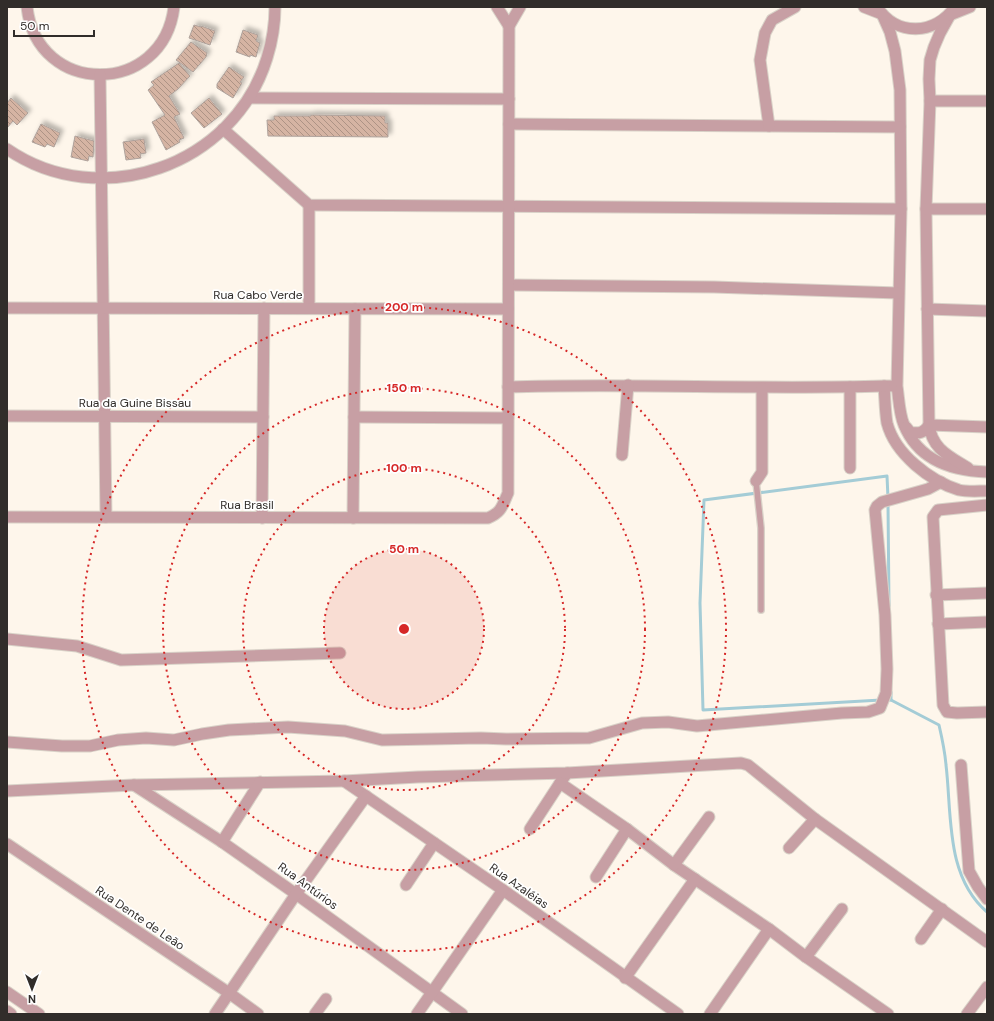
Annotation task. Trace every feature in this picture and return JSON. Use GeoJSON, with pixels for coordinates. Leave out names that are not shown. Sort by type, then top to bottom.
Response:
{"type":"FeatureCollection","features":[{"type":"Feature","properties":{"kind":"street"},"geometry":{"type":"LineString","coordinates":[[27,7],[31,28],[37,39],[53,58],[64,66],[75,71],[100,75],[125,71],[147,59],[156,51],[164,40],[171,23],[174,7]]}},
{"type":"Feature","properties":{"kind":"street"},"geometry":{"type":"LineString","coordinates":[[7,149],[17,156],[44,168],[72,176],[101,178],[131,176],[160,169],[186,157],[211,140],[223,129],[250,98],[263,71],[271,43],[275,7]]}},
{"type":"Feature","properties":{"kind":"street"},"geometry":{"type":"LineString","coordinates":[[497,7],[509,26]]}},
{"type":"Feature","properties":{"kind":"street"},"geometry":{"type":"LineString","coordinates":[[354,417],[508,418],[509,26],[520,7]]}},
{"type":"Feature","properties":{"kind":"street"},"geometry":{"type":"LineString","coordinates":[[769,126],[760,60],[765,33],[772,20],[795,7]]}},
{"type":"Feature","properties":{"kind":"street"},"geometry":{"type":"LineString","coordinates":[[864,7],[880,10],[891,22],[903,27],[916,29],[928,28],[940,23],[953,11],[970,7]]}},
{"type":"Feature","properties":{"kind":"street"},"geometry":{"type":"LineString","coordinates":[[880,10],[890,32],[895,51],[900,90],[901,209],[897,386],[901,413],[904,425],[913,441],[923,453],[950,467],[987,472]]}},
{"type":"Feature","properties":{"kind":"street"},"geometry":{"type":"LineString","coordinates":[[953,11],[940,33],[930,60],[926,209],[929,425],[930,435],[935,444],[945,453],[972,470]]}},
{"type":"Feature","properties":{"kind":"street"},"geometry":{"type":"LineString","coordinates":[[100,75],[106,517]]}},
{"type":"Feature","properties":{"kind":"street"},"geometry":{"type":"LineString","coordinates":[[250,98],[509,100]]}},
{"type":"Feature","properties":{"kind":"street"},"geometry":{"type":"LineString","coordinates":[[930,101],[987,101]]}},
{"type":"Feature","properties":{"kind":"street"},"geometry":{"type":"LineString","coordinates":[[509,124],[900,127]]}},
{"type":"Feature","properties":{"kind":"street"},"geometry":{"type":"LineString","coordinates":[[223,129],[309,205],[901,209]]}},
{"type":"Feature","properties":{"kind":"street"},"geometry":{"type":"LineString","coordinates":[[309,205],[309,308]]}},
{"type":"Feature","properties":{"kind":"street"},"geometry":{"type":"LineString","coordinates":[[926,209],[987,209]]}},
{"type":"Feature","properties":{"kind":"street"},"geometry":{"type":"LineString","coordinates":[[509,286],[714,287],[898,294]]}},
{"type":"Feature","properties":{"kind":"street","name":"Rua Cabo Verde"},"geometry":{"type":"LineString","coordinates":[[7,308],[508,309]]}},
{"type":"Feature","properties":{"kind":"street"},"geometry":{"type":"LineString","coordinates":[[262,518],[264,308]]}},
{"type":"Feature","properties":{"kind":"street"},"geometry":{"type":"LineString","coordinates":[[354,518],[355,309]]}},
{"type":"Feature","properties":{"kind":"street"},"geometry":{"type":"LineString","coordinates":[[927,309],[987,311]]}},
{"type":"Feature","properties":{"kind":"street"},"geometry":{"type":"LineString","coordinates":[[508,387],[628,385],[762,388],[897,386]]}},
{"type":"Feature","properties":{"kind":"street"},"geometry":{"type":"LineString","coordinates":[[622,455],[628,385]]}},
{"type":"Feature","properties":{"kind":"street"},"geometry":{"type":"LineString","coordinates":[[884,386],[888,423],[899,449],[912,463],[941,482],[960,490],[987,491]]}},
{"type":"Feature","properties":{"kind":"street"},"geometry":{"type":"LineString","coordinates":[[850,387],[850,468]]}},
{"type":"Feature","properties":{"kind":"street"},"geometry":{"type":"LineString","coordinates":[[756,483],[762,472],[762,388]]}},
{"type":"Feature","properties":{"kind":"street","name":"Rua da Guine Bissau"},"geometry":{"type":"LineString","coordinates":[[7,416],[263,417]]}},
{"type":"Feature","properties":{"kind":"street","name":"Rua Brasil"},"geometry":{"type":"LineString","coordinates":[[7,517],[488,518],[497,514],[508,493],[508,418]]}},
{"type":"Feature","properties":{"kind":"street"},"geometry":{"type":"LineString","coordinates":[[904,425],[910,432],[919,433],[925,431],[929,425]]}},
{"type":"Feature","properties":{"kind":"street"},"geometry":{"type":"LineString","coordinates":[[929,425],[987,426]]}},
{"type":"Feature","properties":{"kind":"street"},"geometry":{"type":"LineString","coordinates":[[7,742],[62,746],[90,746],[118,740],[146,738],[174,740],[229,730],[288,727],[345,731],[382,740],[589,738],[642,723],[668,722],[697,726],[868,712],[880,708],[886,693],[887,669],[885,615],[875,510],[876,506],[882,502],[928,489],[941,482]]}},
{"type":"Feature","properties":{"kind":"street"},"geometry":{"type":"LineString","coordinates":[[987,505],[938,510],[933,517],[943,705],[947,712],[987,712]]}},
{"type":"Feature","properties":{"kind":"street"},"geometry":{"type":"LineString","coordinates":[[936,595],[987,593]]}},
{"type":"Feature","properties":{"kind":"street"},"geometry":{"type":"LineString","coordinates":[[938,624],[987,622]]}},
{"type":"Feature","properties":{"kind":"street"},"geometry":{"type":"LineString","coordinates":[[7,639],[77,646],[121,660],[340,653]]}},
{"type":"Feature","properties":{"kind":"street"},"geometry":{"type":"LineString","coordinates":[[7,791],[134,785],[344,781],[418,777],[567,773],[741,763],[748,765],[815,819],[987,942]]}},
{"type":"Feature","properties":{"kind":"street"},"geometry":{"type":"LineString","coordinates":[[961,765],[969,871],[987,899]]}},
{"type":"Feature","properties":{"kind":"street"},"geometry":{"type":"LineString","coordinates":[[530,829],[567,773]]}},
{"type":"Feature","properties":{"kind":"street","name":"Rua Azaléias"},"geometry":{"type":"LineString","coordinates":[[344,781],[503,890],[625,978],[678,1014]]}},
{"type":"Feature","properties":{"kind":"street"},"geometry":{"type":"LineString","coordinates":[[222,842],[260,782]]}},
{"type":"Feature","properties":{"kind":"street"},"geometry":{"type":"LineString","coordinates":[[560,783],[674,865],[769,929],[806,957],[888,1014]]}},
{"type":"Feature","properties":{"kind":"street","name":"Rua Antúrios"},"geometry":{"type":"LineString","coordinates":[[134,785],[222,842],[462,1014]]}},
{"type":"Feature","properties":{"kind":"street"},"geometry":{"type":"LineString","coordinates":[[215,1014],[296,894],[366,796]]}},
{"type":"Feature","properties":{"kind":"street"},"geometry":{"type":"LineString","coordinates":[[674,865],[709,817]]}},
{"type":"Feature","properties":{"kind":"street"},"geometry":{"type":"LineString","coordinates":[[789,848],[815,819]]}},
{"type":"Feature","properties":{"kind":"street"},"geometry":{"type":"LineString","coordinates":[[596,877],[626,829]]}},
{"type":"Feature","properties":{"kind":"street"},"geometry":{"type":"LineString","coordinates":[[406,886],[434,843]]}},
{"type":"Feature","properties":{"kind":"street","name":"Rua Dente de Leão"},"geometry":{"type":"LineString","coordinates":[[7,844],[258,1014]]}},
{"type":"Feature","properties":{"kind":"street"},"geometry":{"type":"LineString","coordinates":[[625,978],[695,879]]}},
{"type":"Feature","properties":{"kind":"street"},"geometry":{"type":"LineString","coordinates":[[417,1014],[503,890]]}},
{"type":"Feature","properties":{"kind":"street"},"geometry":{"type":"LineString","coordinates":[[806,957],[842,909]]}},
{"type":"Feature","properties":{"kind":"street"},"geometry":{"type":"LineString","coordinates":[[921,939],[942,909]]}},
{"type":"Feature","properties":{"kind":"street"},"geometry":{"type":"LineString","coordinates":[[710,1014],[769,929]]}},
{"type":"Feature","properties":{"kind":"street"},"geometry":{"type":"LineString","coordinates":[[967,1014],[987,987]]}},
{"type":"Feature","properties":{"kind":"street"},"geometry":{"type":"LineString","coordinates":[[7,992],[39,1014]]}},
{"type":"Feature","properties":{"kind":"street"},"geometry":{"type":"LineString","coordinates":[[315,1014],[326,999]]}},
{"type":"Feature","properties":{"kind":"street"},"geometry":{"type":"LineString","coordinates":[[7,1011],[11,1014]]}},
{"type":"Feature","properties":{"kind":"lane"},"geometry":{"type":"LineString","coordinates":[[756,483],[761,528],[761,610]]}},
{"type":"Feature","properties":{"kind":"building"},"geometry":{"type":"Polygon","coordinates":[[[194,25],[215,31],[210,45],[189,38],[194,25]]]}},
{"type":"Feature","properties":{"kind":"building"},"geometry":{"type":"Polygon","coordinates":[[[243,30],[258,35],[256,41],[260,43],[256,57],[250,55],[250,57],[236,52],[243,30]]]}},
{"type":"Feature","properties":{"kind":"building"},"geometry":{"type":"Polygon","coordinates":[[[191,42],[207,53],[206,57],[193,72],[176,60],[191,42]]]}},
{"type":"Feature","properties":{"kind":"building"},"geometry":{"type":"Polygon","coordinates":[[[179,63],[190,76],[169,96],[180,114],[174,117],[184,138],[166,150],[152,122],[165,115],[148,90],[154,85],[151,82],[179,63]]]}},
{"type":"Feature","properties":{"kind":"building"},"geometry":{"type":"Polygon","coordinates":[[[229,67],[244,77],[240,82],[242,83],[233,98],[217,88],[217,84],[229,67]]]}},
{"type":"Feature","properties":{"kind":"building"},"geometry":{"type":"Polygon","coordinates":[[[11,98],[28,113],[17,125],[13,121],[7,128],[7,103],[11,98]]]}},
{"type":"Feature","properties":{"kind":"building"},"geometry":{"type":"Polygon","coordinates":[[[209,98],[222,114],[204,128],[191,113],[209,98]]]}},
{"type":"Feature","properties":{"kind":"building"},"geometry":{"type":"Polygon","coordinates":[[[274,116],[385,116],[385,123],[388,123],[388,137],[268,136],[267,120],[274,120],[274,116]]]}},
{"type":"Feature","properties":{"kind":"building"},"geometry":{"type":"Polygon","coordinates":[[[41,124],[60,133],[54,147],[47,144],[45,147],[32,142],[41,124]]]}},
{"type":"Feature","properties":{"kind":"building"},"geometry":{"type":"Polygon","coordinates":[[[75,136],[94,141],[93,157],[89,156],[88,161],[71,157],[75,136]]]}},
{"type":"Feature","properties":{"kind":"building"},"geometry":{"type":"Polygon","coordinates":[[[144,139],[146,153],[140,154],[141,158],[126,160],[123,142],[144,139]]]}},
{"type":"Feature","properties":{"kind":"waterway"},"geometry":{"type":"LineString","coordinates":[[881,700],[703,710],[700,603],[704,500],[887,476],[888,498]]}},
{"type":"Feature","properties":{"kind":"waterway"},"geometry":{"type":"LineString","coordinates":[[888,504],[889,606]]}},
{"type":"Feature","properties":{"kind":"waterway"},"geometry":{"type":"LineString","coordinates":[[891,692],[891,700]]}},
{"type":"Feature","properties":{"kind":"waterway"},"geometry":{"type":"LineString","coordinates":[[887,700],[891,700],[939,725],[945,755],[953,843],[957,863],[964,881],[973,897],[987,912]]}}]}
